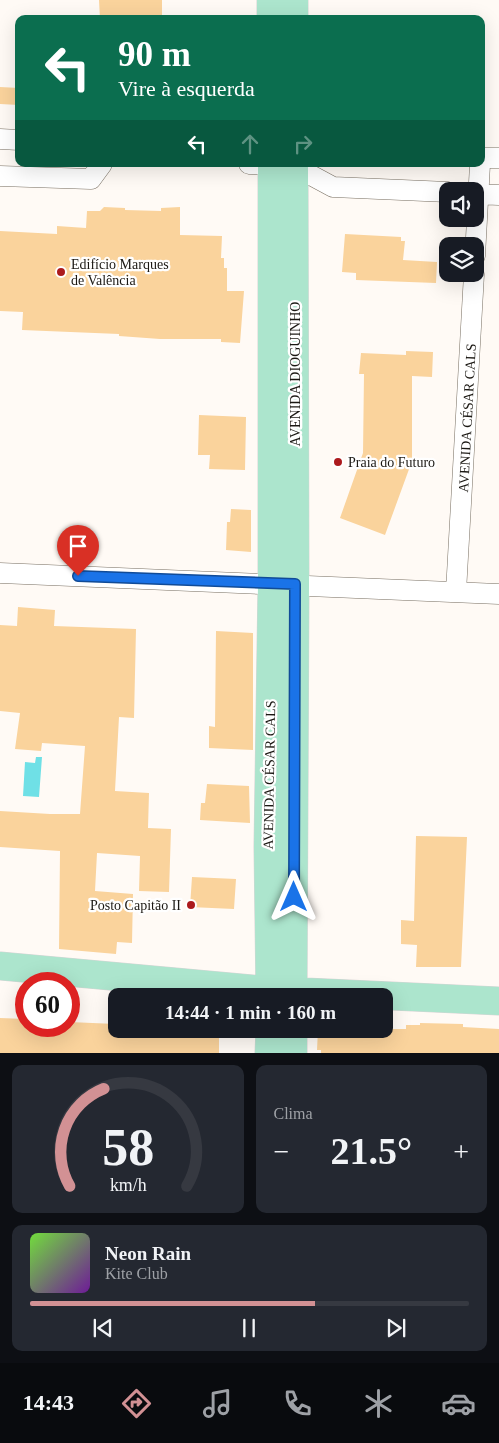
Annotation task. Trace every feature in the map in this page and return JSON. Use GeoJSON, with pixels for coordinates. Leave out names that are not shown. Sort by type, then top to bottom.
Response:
{"type":"FeatureCollection","features":[{"type":"Feature","properties":{"kind":"main road"},"geometry":{"type":"LineString","coordinates":[[271,0],[271,15]]}},
{"type":"Feature","properties":{"kind":"main road"},"geometry":{"type":"LineString","coordinates":[[294,0],[294,15]]}},
{"type":"Feature","properties":{"kind":"main road","name":"AVENIDA DIOGUINHO"},"geometry":{"type":"LineString","coordinates":[[280,167],[284,584]]}},
{"type":"Feature","properties":{"kind":"main road","name":"AVENIDA CÉSAR CALS"},"geometry":{"type":"LineString","coordinates":[[281,988],[268,847],[284,584]]}},
{"type":"Feature","properties":{"kind":"main road"},"geometry":{"type":"LineString","coordinates":[[0,966],[222,988]]}},
{"type":"Feature","properties":{"kind":"main road"},"geometry":{"type":"LineString","coordinates":[[393,998],[499,1002]]}},
{"type":"Feature","properties":{"kind":"main road"},"geometry":{"type":"LineString","coordinates":[[269,1053],[270,1038]]}},
{"type":"Feature","properties":{"kind":"main road"},"geometry":{"type":"LineString","coordinates":[[293,1038],[293,1053]]}},
{"type":"Feature","properties":{"kind":"street"},"geometry":{"type":"LineString","coordinates":[[0,139],[15,140]]}},
{"type":"Feature","properties":{"kind":"street"},"geometry":{"type":"LineString","coordinates":[[485,158],[499,158]]}},
{"type":"Feature","properties":{"kind":"street"},"geometry":{"type":"LineString","coordinates":[[0,176],[91,179],[100,167]]}},
{"type":"Feature","properties":{"kind":"street"},"geometry":{"type":"LineString","coordinates":[[287,167],[333,187],[439,192]]}},
{"type":"Feature","properties":{"kind":"street"},"geometry":{"type":"LineString","coordinates":[[478,182],[480,167]]}},
{"type":"Feature","properties":{"kind":"street"},"geometry":{"type":"LineString","coordinates":[[484,194],[499,195]]}},
{"type":"Feature","properties":{"kind":"street","name":"AVENIDA CÉSAR CALS"},"geometry":{"type":"LineString","coordinates":[[456,592],[474,282]]}},
{"type":"Feature","properties":{"kind":"street"},"geometry":{"type":"LineString","coordinates":[[0,573],[499,594]]}},
{"type":"Feature","properties":{"kind":"water"},"geometry":{"type":"Polygon","coordinates":[[[36,757],[42,757],[39,797],[23,796],[25,762],[35,763],[36,757]]]}},
{"type":"Feature","properties":{"kind":"building"},"geometry":{"type":"Polygon","coordinates":[[[99,0],[162,0],[162,15],[100,15],[99,0]]]}},
{"type":"Feature","properties":{"kind":"building"},"geometry":{"type":"Polygon","coordinates":[[[0,87],[15,88],[15,105],[0,104],[0,87]]]}},
{"type":"Feature","properties":{"kind":"building"},"geometry":{"type":"Polygon","coordinates":[[[104,207],[125,208],[125,210],[161,211],[161,208],[180,207],[180,235],[222,236],[221,258],[224,258],[224,268],[227,268],[227,291],[244,291],[240,343],[221,342],[221,339],[160,339],[119,336],[119,334],[22,330],[23,312],[0,311],[0,231],[57,234],[57,226],[86,228],[87,211],[100,211],[104,207]]]}},
{"type":"Feature","properties":{"kind":"building"},"geometry":{"type":"Polygon","coordinates":[[[345,234],[401,237],[401,241],[405,241],[403,260],[437,262],[436,283],[356,280],[356,273],[342,272],[345,234]]]}},
{"type":"Feature","properties":{"kind":"building"},"geometry":{"type":"Polygon","coordinates":[[[406,351],[433,352],[432,377],[412,376],[412,461],[385,535],[340,518],[363,453],[364,374],[359,374],[361,353],[406,355],[406,351]]]}},
{"type":"Feature","properties":{"kind":"building"},"geometry":{"type":"Polygon","coordinates":[[[199,415],[246,417],[245,470],[209,469],[210,455],[198,455],[199,415]]]}},
{"type":"Feature","properties":{"kind":"building"},"geometry":{"type":"Polygon","coordinates":[[[231,509],[251,510],[251,552],[226,550],[227,522],[230,522],[231,509]]]}},
{"type":"Feature","properties":{"kind":"building"},"geometry":{"type":"Polygon","coordinates":[[[18,607],[55,610],[54,626],[136,629],[134,718],[119,717],[115,791],[149,793],[148,828],[171,829],[169,892],[139,891],[140,856],[97,853],[95,891],[133,894],[132,943],[117,942],[116,954],[59,949],[60,851],[0,847],[0,811],[80,814],[85,746],[42,743],[41,751],[15,749],[20,713],[0,711],[0,625],[17,626],[18,607]]]}},
{"type":"Feature","properties":{"kind":"building"},"geometry":{"type":"Polygon","coordinates":[[[216,631],[253,633],[253,750],[209,748],[209,726],[215,727],[216,631]]]}},
{"type":"Feature","properties":{"kind":"building"},"geometry":{"type":"Polygon","coordinates":[[[207,784],[249,786],[250,823],[200,820],[201,803],[205,803],[207,784]]]}},
{"type":"Feature","properties":{"kind":"building"},"geometry":{"type":"Polygon","coordinates":[[[416,836],[467,837],[461,967],[416,967],[417,945],[401,944],[401,920],[414,921],[416,836]]]}},
{"type":"Feature","properties":{"kind":"building"},"geometry":{"type":"Polygon","coordinates":[[[192,877],[236,879],[234,909],[190,907],[192,877]]]}},
{"type":"Feature","properties":{"kind":"building"},"geometry":{"type":"Polygon","coordinates":[[[0,1018],[15,1019],[15,1037],[80,1037],[80,1022],[108,1024],[108,1038],[219,1038],[219,1053],[0,1053],[0,1018]]]}},
{"type":"Feature","properties":{"kind":"building"},"geometry":{"type":"Polygon","coordinates":[[[420,1023],[463,1024],[463,1027],[499,1029],[499,1053],[321,1053],[321,1050],[317,1050],[318,1038],[393,1038],[393,1029],[406,1029],[406,1025],[420,1025],[420,1023]]]}},
{"type":"Feature","properties":{"kind":"place","name":"Edifício Marques de Valência"},"geometry":{"type":"Point","coordinates":[61,272]}},
{"type":"Feature","properties":{"kind":"place","name":"Praia do Futuro"},"geometry":{"type":"Point","coordinates":[338,462]}},
{"type":"Feature","properties":{"kind":"place","name":"Posto Capitão II"},"geometry":{"type":"Point","coordinates":[191,905]}},
{"type":"Feature","properties":{"kind":"route"},"geometry":{"type":"LineString","coordinates":[[78,576],[295,584],[294,897]]}}]}
